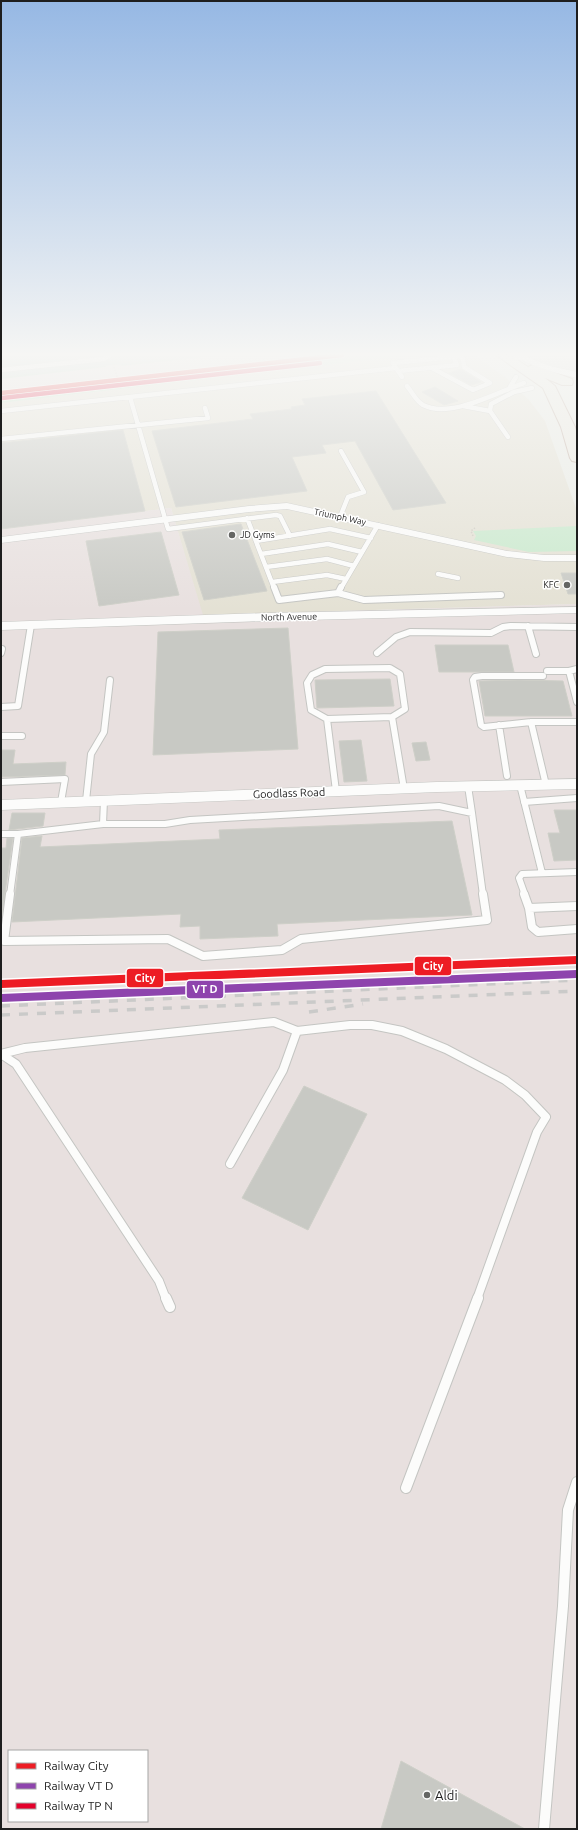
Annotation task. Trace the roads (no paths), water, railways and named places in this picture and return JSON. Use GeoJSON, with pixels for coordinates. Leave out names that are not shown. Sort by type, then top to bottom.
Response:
{"type":"FeatureCollection","features":[{"type":"Feature","properties":{"kind":"highway"},"geometry":{"type":"LineString","coordinates":[[574,440],[577,458]]}},
{"type":"Feature","properties":{"kind":"street","name":"Triumph Way"},"geometry":{"type":"LineString","coordinates":[[1,540],[166,519],[287,506],[507,554],[544,558],[577,558]]}},
{"type":"Feature","properties":{"kind":"street","name":"North Avenue"},"geometry":{"type":"LineString","coordinates":[[1,626],[267,617],[577,610]]}},
{"type":"Feature","properties":{"kind":"street","name":"Goodlass Road"},"geometry":{"type":"LineString","coordinates":[[1,805],[468,786],[577,784]]}},
{"type":"Feature","properties":{"kind":"lane"},"geometry":{"type":"LineString","coordinates":[[142,440],[168,530],[276,515],[280,516],[290,536]]}},
{"type":"Feature","properties":{"kind":"lane"},"geometry":{"type":"LineString","coordinates":[[340,517],[348,497],[364,492],[342,451]]}},
{"type":"Feature","properties":{"kind":"lane"},"geometry":{"type":"LineString","coordinates":[[247,518],[279,600],[338,593],[364,600],[501,595]]}},
{"type":"Feature","properties":{"kind":"lane"},"geometry":{"type":"LineString","coordinates":[[338,593],[378,525]]}},
{"type":"Feature","properties":{"kind":"lane"},"geometry":{"type":"LineString","coordinates":[[256,541],[330,530],[371,538]]}},
{"type":"Feature","properties":{"kind":"lane"},"geometry":{"type":"LineString","coordinates":[[261,554],[328,544],[362,552]]}},
{"type":"Feature","properties":{"kind":"lane"},"geometry":{"type":"LineString","coordinates":[[266,567],[327,559],[354,566]]}},
{"type":"Feature","properties":{"kind":"lane"},"geometry":{"type":"LineString","coordinates":[[438,574],[458,578]]}},
{"type":"Feature","properties":{"kind":"lane"},"geometry":{"type":"LineString","coordinates":[[272,582],[327,576],[346,579]]}},
{"type":"Feature","properties":{"kind":"lane"},"geometry":{"type":"LineString","coordinates":[[1,707],[18,706],[31,625]]}},
{"type":"Feature","properties":{"kind":"lane"},"geometry":{"type":"LineString","coordinates":[[377,653],[402,634],[490,633],[503,627],[528,626],[577,627]]}},
{"type":"Feature","properties":{"kind":"lane"},"geometry":{"type":"LineString","coordinates":[[528,626],[536,654]]}},
{"type":"Feature","properties":{"kind":"lane"},"geometry":{"type":"LineString","coordinates":[[390,668],[400,674],[405,708],[392,717],[326,719],[311,710],[307,683],[312,675],[325,669],[390,668]]}},
{"type":"Feature","properties":{"kind":"lane"},"geometry":{"type":"LineString","coordinates":[[577,669],[545,673],[475,677],[473,680],[481,725],[484,727],[531,722],[577,722]]}},
{"type":"Feature","properties":{"kind":"lane"},"geometry":{"type":"LineString","coordinates":[[569,671],[577,702]]}},
{"type":"Feature","properties":{"kind":"lane"},"geometry":{"type":"LineString","coordinates":[[86,801],[91,754],[104,732],[110,680]]}},
{"type":"Feature","properties":{"kind":"lane"},"geometry":{"type":"LineString","coordinates":[[392,717],[404,789]]}},
{"type":"Feature","properties":{"kind":"lane"},"geometry":{"type":"LineString","coordinates":[[326,719],[336,791]]}},
{"type":"Feature","properties":{"kind":"lane"},"geometry":{"type":"LineString","coordinates":[[531,722],[546,785]]}},
{"type":"Feature","properties":{"kind":"lane"},"geometry":{"type":"LineString","coordinates":[[499,725],[507,776]]}},
{"type":"Feature","properties":{"kind":"lane"},"geometry":{"type":"LineString","coordinates":[[1,736],[22,736]]}},
{"type":"Feature","properties":{"kind":"lane"},"geometry":{"type":"LineString","coordinates":[[1,782],[65,779],[61,802]]}},
{"type":"Feature","properties":{"kind":"lane"},"geometry":{"type":"LineString","coordinates":[[520,785],[542,873]]}},
{"type":"Feature","properties":{"kind":"lane"},"geometry":{"type":"LineString","coordinates":[[18,834],[4,941],[168,940],[203,956],[282,950],[302,939],[487,920],[468,786]]}},
{"type":"Feature","properties":{"kind":"lane"},"geometry":{"type":"LineString","coordinates":[[524,802],[577,798]]}},
{"type":"Feature","properties":{"kind":"lane"},"geometry":{"type":"LineString","coordinates":[[103,824],[104,800]]}},
{"type":"Feature","properties":{"kind":"lane"},"geometry":{"type":"LineString","coordinates":[[1,834],[18,834],[103,824],[164,824],[190,820],[439,806],[472,813]]}},
{"type":"Feature","properties":{"kind":"lane"},"geometry":{"type":"LineString","coordinates":[[577,872],[542,873],[519,876],[529,908],[532,927],[538,932],[577,929]]}},
{"type":"Feature","properties":{"kind":"lane"},"geometry":{"type":"LineString","coordinates":[[529,908],[577,906]]}},
{"type":"Feature","properties":{"kind":"lane"},"geometry":{"type":"LineString","coordinates":[[1,1054],[25,1048],[257,1023],[274,1022],[296,1031],[350,1025],[372,1025],[402,1031],[452,1052],[505,1080],[525,1095],[546,1117],[537,1132],[452,1369],[406,1488]]}},
{"type":"Feature","properties":{"kind":"lane"},"geometry":{"type":"LineString","coordinates":[[230,1164],[283,1070],[296,1031]]}},
{"type":"Feature","properties":{"kind":"lane"},"geometry":{"type":"LineString","coordinates":[[1,1054],[16,1064],[159,1281],[170,1307]]}},
{"type":"Feature","properties":{"kind":"lane"},"geometry":{"type":"LineString","coordinates":[[544,1829],[563,1606],[568,1510],[577,1482]]}},
{"type":"Feature","properties":{"kind":"railway"},"geometry":{"type":"LineString","coordinates":[[1,999],[577,974]]}},
{"type":"Feature","properties":{"kind":"railway"},"geometry":{"type":"LineString","coordinates":[[1,1006],[577,980]]}},
{"type":"Feature","properties":{"kind":"railway"},"geometry":{"type":"LineString","coordinates":[[1,1015],[577,991]]}},
{"type":"Feature","properties":{"kind":"railway"},"geometry":{"type":"LineString","coordinates":[[309,1012],[363,1004]]}},
{"type":"Feature","properties":{"kind":"rail line","name":"City"},"geometry":{"type":"LineString","coordinates":[[1,984],[577,960]]}},
{"type":"Feature","properties":{"kind":"place","name":"JD Gyms"},"geometry":{"type":"Point","coordinates":[232,535]}},
{"type":"Feature","properties":{"kind":"place","name":"KFC"},"geometry":{"type":"Point","coordinates":[567,585]}},
{"type":"Feature","properties":{"kind":"place","name":"Aldi"},"geometry":{"type":"Point","coordinates":[427,1795]}}]}
